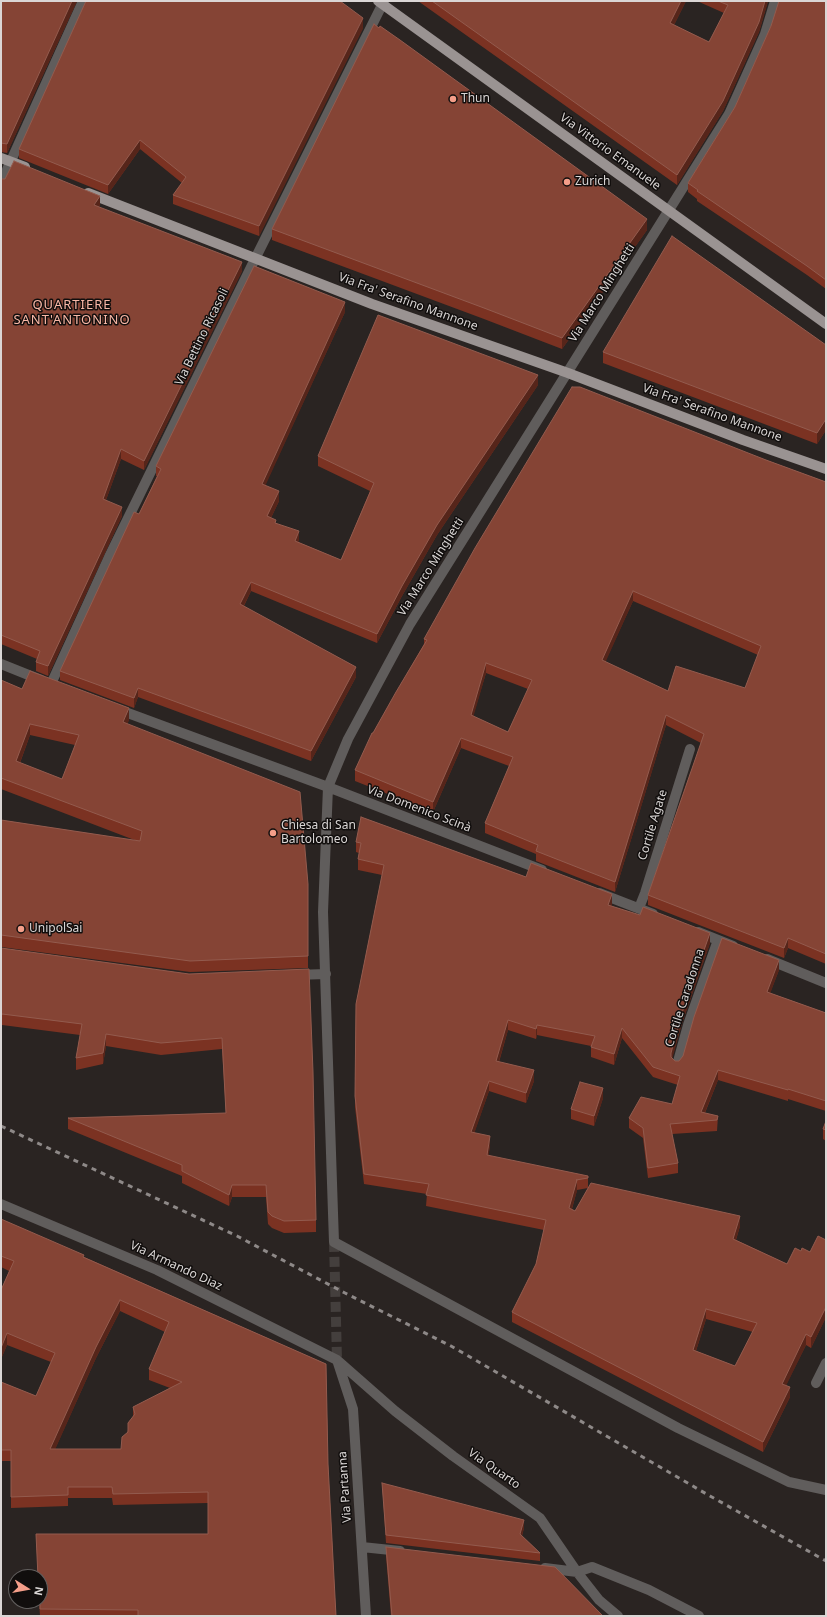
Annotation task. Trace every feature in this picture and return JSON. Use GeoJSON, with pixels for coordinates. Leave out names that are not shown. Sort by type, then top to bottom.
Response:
{"type":"FeatureCollection","features":[{"type":"Feature","properties":{"kind":"main road","name":"Via Vittorio Emanuele"},"geometry":{"type":"LineString","coordinates":[[381,2],[826,324]]}},
{"type":"Feature","properties":{"kind":"main road"},"geometry":{"type":"LineString","coordinates":[[1,158],[33,170]]}},
{"type":"Feature","properties":{"kind":"main road","name":"Via Fra' Serafino Mannone"},"geometry":{"type":"LineString","coordinates":[[77,189],[372,304],[568,373],[743,440],[826,469]]}},
{"type":"Feature","properties":{"kind":"street"},"geometry":{"type":"LineString","coordinates":[[1,184],[83,1]]}},
{"type":"Feature","properties":{"kind":"street","name":"Via Marco Minghetti"},"geometry":{"type":"LineString","coordinates":[[775,1],[765,34],[729,114],[410,624],[348,739],[328,787],[323,912],[334,1242],[678,1428],[789,1482],[826,1490]]}},
{"type":"Feature","properties":{"kind":"street","name":"Via Bettino Ricasoli"},"geometry":{"type":"LineString","coordinates":[[1,664],[54,686],[109,557],[381,2]]}},
{"type":"Feature","properties":{"kind":"street","name":"Via Domenico Scinà"},"geometry":{"type":"LineString","coordinates":[[111,706],[328,787],[550,874]]}},
{"type":"Feature","properties":{"kind":"street","name":"Cortile Agate"},"geometry":{"type":"LineString","coordinates":[[639,908],[690,749]]}},
{"type":"Feature","properties":{"kind":"street"},"geometry":{"type":"LineString","coordinates":[[587,888],[660,917]]}},
{"type":"Feature","properties":{"kind":"street"},"geometry":{"type":"LineString","coordinates":[[689,928],[739,948]]}},
{"type":"Feature","properties":{"kind":"street","name":"Cortile Caradonna"},"geometry":{"type":"LineString","coordinates":[[677,1065],[688,1025],[718,940]]}},
{"type":"Feature","properties":{"kind":"street"},"geometry":{"type":"LineString","coordinates":[[761,956],[826,983]]}},
{"type":"Feature","properties":{"kind":"street"},"geometry":{"type":"LineString","coordinates":[[286,975],[326,974]]}},
{"type":"Feature","properties":{"kind":"street","name":"Via Armando Diaz"},"geometry":{"type":"LineString","coordinates":[[1,1204],[157,1270],[337,1360]]}},
{"type":"Feature","properties":{"kind":"street","name":"Via Partanna"},"geometry":{"type":"LineString","coordinates":[[337,1360],[353,1410],[366,1616]]}},
{"type":"Feature","properties":{"kind":"street","name":"Via Quarto"},"geometry":{"type":"LineString","coordinates":[[337,1360],[407,1420],[453,1456],[540,1518],[577,1572],[599,1600],[618,1616]]}},
{"type":"Feature","properties":{"kind":"street"},"geometry":{"type":"LineString","coordinates":[[816,1383],[826,1363]]}},
{"type":"Feature","properties":{"kind":"street"},"geometry":{"type":"LineString","coordinates":[[362,1547],[408,1552]]}},
{"type":"Feature","properties":{"kind":"street"},"geometry":{"type":"LineString","coordinates":[[538,1567],[577,1572],[592,1567],[649,1590],[698,1616]]}},
{"type":"Feature","properties":{"kind":"building"},"geometry":{"type":"Polygon","coordinates":[[[1,1],[72,1],[7,144],[1,143],[1,1]]]}},
{"type":"Feature","properties":{"kind":"building"},"geometry":{"type":"Polygon","coordinates":[[[86,1],[340,1],[363,18],[259,226],[173,195],[186,177],[140,140],[108,185],[19,149],[86,1]]]}},
{"type":"Feature","properties":{"kind":"building"},"geometry":{"type":"Polygon","coordinates":[[[432,1],[681,1],[670,23],[709,42],[728,5],[718,1],[765,1],[759,22],[723,101],[677,175],[432,1]]]}},
{"type":"Feature","properties":{"kind":"building"},"geometry":{"type":"Polygon","coordinates":[[[779,1],[826,1],[826,280],[697,191],[698,190],[688,183],[735,107],[771,26],[779,1]]]}},
{"type":"Feature","properties":{"kind":"building"},"geometry":{"type":"Polygon","coordinates":[[[374,24],[379,28],[380,26],[400,40],[647,219],[562,338],[272,229],[374,24]]]}},
{"type":"Feature","properties":{"kind":"building"},"geometry":{"type":"Polygon","coordinates":[[[14,161],[100,196],[94,205],[242,262],[144,461],[121,449],[103,499],[122,507],[48,666],[36,662],[40,651],[1,635],[1,179],[5,179],[14,161]]]}},
{"type":"Feature","properties":{"kind":"building"},"geometry":{"type":"Polygon","coordinates":[[[672,236],[826,345],[826,419],[817,433],[603,352],[672,236]]]}},
{"type":"Feature","properties":{"kind":"building"},"geometry":{"type":"Polygon","coordinates":[[[254,266],[345,302],[262,484],[279,491],[267,516],[276,520],[275,523],[299,531],[295,541],[341,560],[374,483],[318,456],[378,315],[538,375],[437,525],[402,586],[377,634],[251,582],[240,604],[356,667],[311,751],[138,688],[134,698],[60,671],[134,512],[139,514],[161,469],[156,466],[254,266]]]}},
{"type":"Feature","properties":{"kind":"building"},"geometry":{"type":"Polygon","coordinates":[[[572,387],[580,387],[826,482],[826,954],[788,938],[784,948],[648,895],[704,734],[666,715],[615,882],[536,851],[538,845],[485,823],[513,757],[461,738],[433,802],[355,770],[372,733],[427,640],[424,639],[475,548],[572,387]],[[633,591],[602,660],[668,691],[676,666],[745,688],[761,646],[633,591]],[[486,663],[471,715],[508,732],[532,680],[486,663]]]}},
{"type":"Feature","properties":{"kind":"building"},"geometry":{"type":"Polygon","coordinates":[[[30,671],[129,708],[123,722],[300,792],[308,884],[308,956],[190,961],[1,935],[1,820],[140,841],[142,831],[1,778],[1,680],[22,689],[30,671]],[[30,724],[16,761],[62,779],[79,735],[30,724]]]}},
{"type":"Feature","properties":{"kind":"building"},"geometry":{"type":"Polygon","coordinates":[[[361,817],[526,877],[531,863],[612,894],[608,905],[640,915],[643,907],[710,933],[682,1013],[671,1053],[671,1057],[675,1061],[679,1061],[683,1056],[694,1017],[722,938],[779,960],[767,992],[826,1013],[826,1101],[718,1070],[701,1112],[718,1116],[717,1120],[670,1124],[678,1163],[648,1168],[643,1128],[629,1118],[641,1097],[672,1104],[680,1076],[653,1067],[622,1028],[614,1054],[591,1047],[595,1036],[537,1025],[536,1029],[508,1020],[496,1061],[534,1070],[526,1093],[489,1081],[471,1132],[490,1136],[487,1155],[588,1176],[588,1178],[576,1180],[569,1208],[575,1211],[591,1183],[740,1216],[733,1239],[787,1264],[795,1248],[801,1251],[802,1248],[810,1252],[818,1236],[826,1240],[826,1307],[811,1337],[806,1334],[782,1384],[790,1387],[763,1442],[512,1312],[536,1264],[546,1220],[426,1195],[429,1184],[364,1174],[355,1096],[356,1004],[384,865],[358,859],[361,843],[356,842],[361,817]],[[706,1309],[693,1350],[735,1366],[757,1323],[706,1309]]]}},
{"type":"Feature","properties":{"kind":"building"},"geometry":{"type":"Polygon","coordinates":[[[1,948],[189,974],[309,969],[316,1220],[284,1221],[272,1216],[268,1212],[266,1185],[232,1185],[229,1195],[182,1171],[182,1165],[68,1118],[226,1113],[222,1038],[161,1043],[106,1034],[103,1053],[76,1058],[82,1024],[2,1014],[1,1017],[1,948]]]}},
{"type":"Feature","properties":{"kind":"building"},"geometry":{"type":"Polygon","coordinates":[[[580,1082],[603,1088],[594,1116],[571,1109],[580,1082]]]}},
{"type":"Feature","properties":{"kind":"building"},"geometry":{"type":"Polygon","coordinates":[[[826,1121],[826,1130],[823,1129],[826,1121]]]}},
{"type":"Feature","properties":{"kind":"building"},"geometry":{"type":"Polygon","coordinates":[[[1,1219],[84,1255],[83,1257],[326,1364],[328,1464],[336,1616],[138,1616],[138,1610],[40,1609],[48,1609],[48,1569],[38,1569],[36,1534],[208,1534],[208,1492],[113,1494],[112,1487],[68,1487],[68,1495],[11,1497],[11,1450],[1,1450],[1,1382],[36,1396],[55,1353],[7,1333],[1,1348],[1,1290],[14,1261],[1,1256],[1,1219]],[[120,1300],[96,1347],[50,1449],[121,1449],[122,1437],[128,1432],[128,1423],[135,1414],[133,1407],[182,1382],[149,1369],[169,1322],[120,1300]]]}},
{"type":"Feature","properties":{"kind":"building"},"geometry":{"type":"Polygon","coordinates":[[[382,1483],[524,1520],[520,1534],[540,1553],[386,1535],[382,1483]]]}},
{"type":"Feature","properties":{"kind":"building"},"geometry":{"type":"Polygon","coordinates":[[[386,1547],[555,1567],[603,1616],[392,1616],[386,1547]]]}},
{"type":"Feature","properties":{"kind":"tunnel"},"geometry":{"type":"LineString","coordinates":[[334,1242],[337,1360]]}},
{"type":"Feature","properties":{"kind":"railway"},"geometry":{"type":"LineString","coordinates":[[1,1126],[237,1236],[345,1293],[451,1346],[710,1496],[826,1561]]}},
{"type":"Feature","properties":{"kind":"place","name":"Thun"},"geometry":{"type":"Point","coordinates":[453,99]}},
{"type":"Feature","properties":{"kind":"place","name":"Zurich"},"geometry":{"type":"Point","coordinates":[567,182]}},
{"type":"Feature","properties":{"kind":"place","name":"Chiesa di San Bartolomeo"},"geometry":{"type":"Point","coordinates":[273,833]}},
{"type":"Feature","properties":{"kind":"place","name":"UnipolSai"},"geometry":{"type":"Point","coordinates":[21,929]}},
{"type":"Feature","properties":{"kind":"district","name":"QUARTIERE SANT'ANTONINO"},"geometry":{"type":"Point","coordinates":[72,312]}}]}
